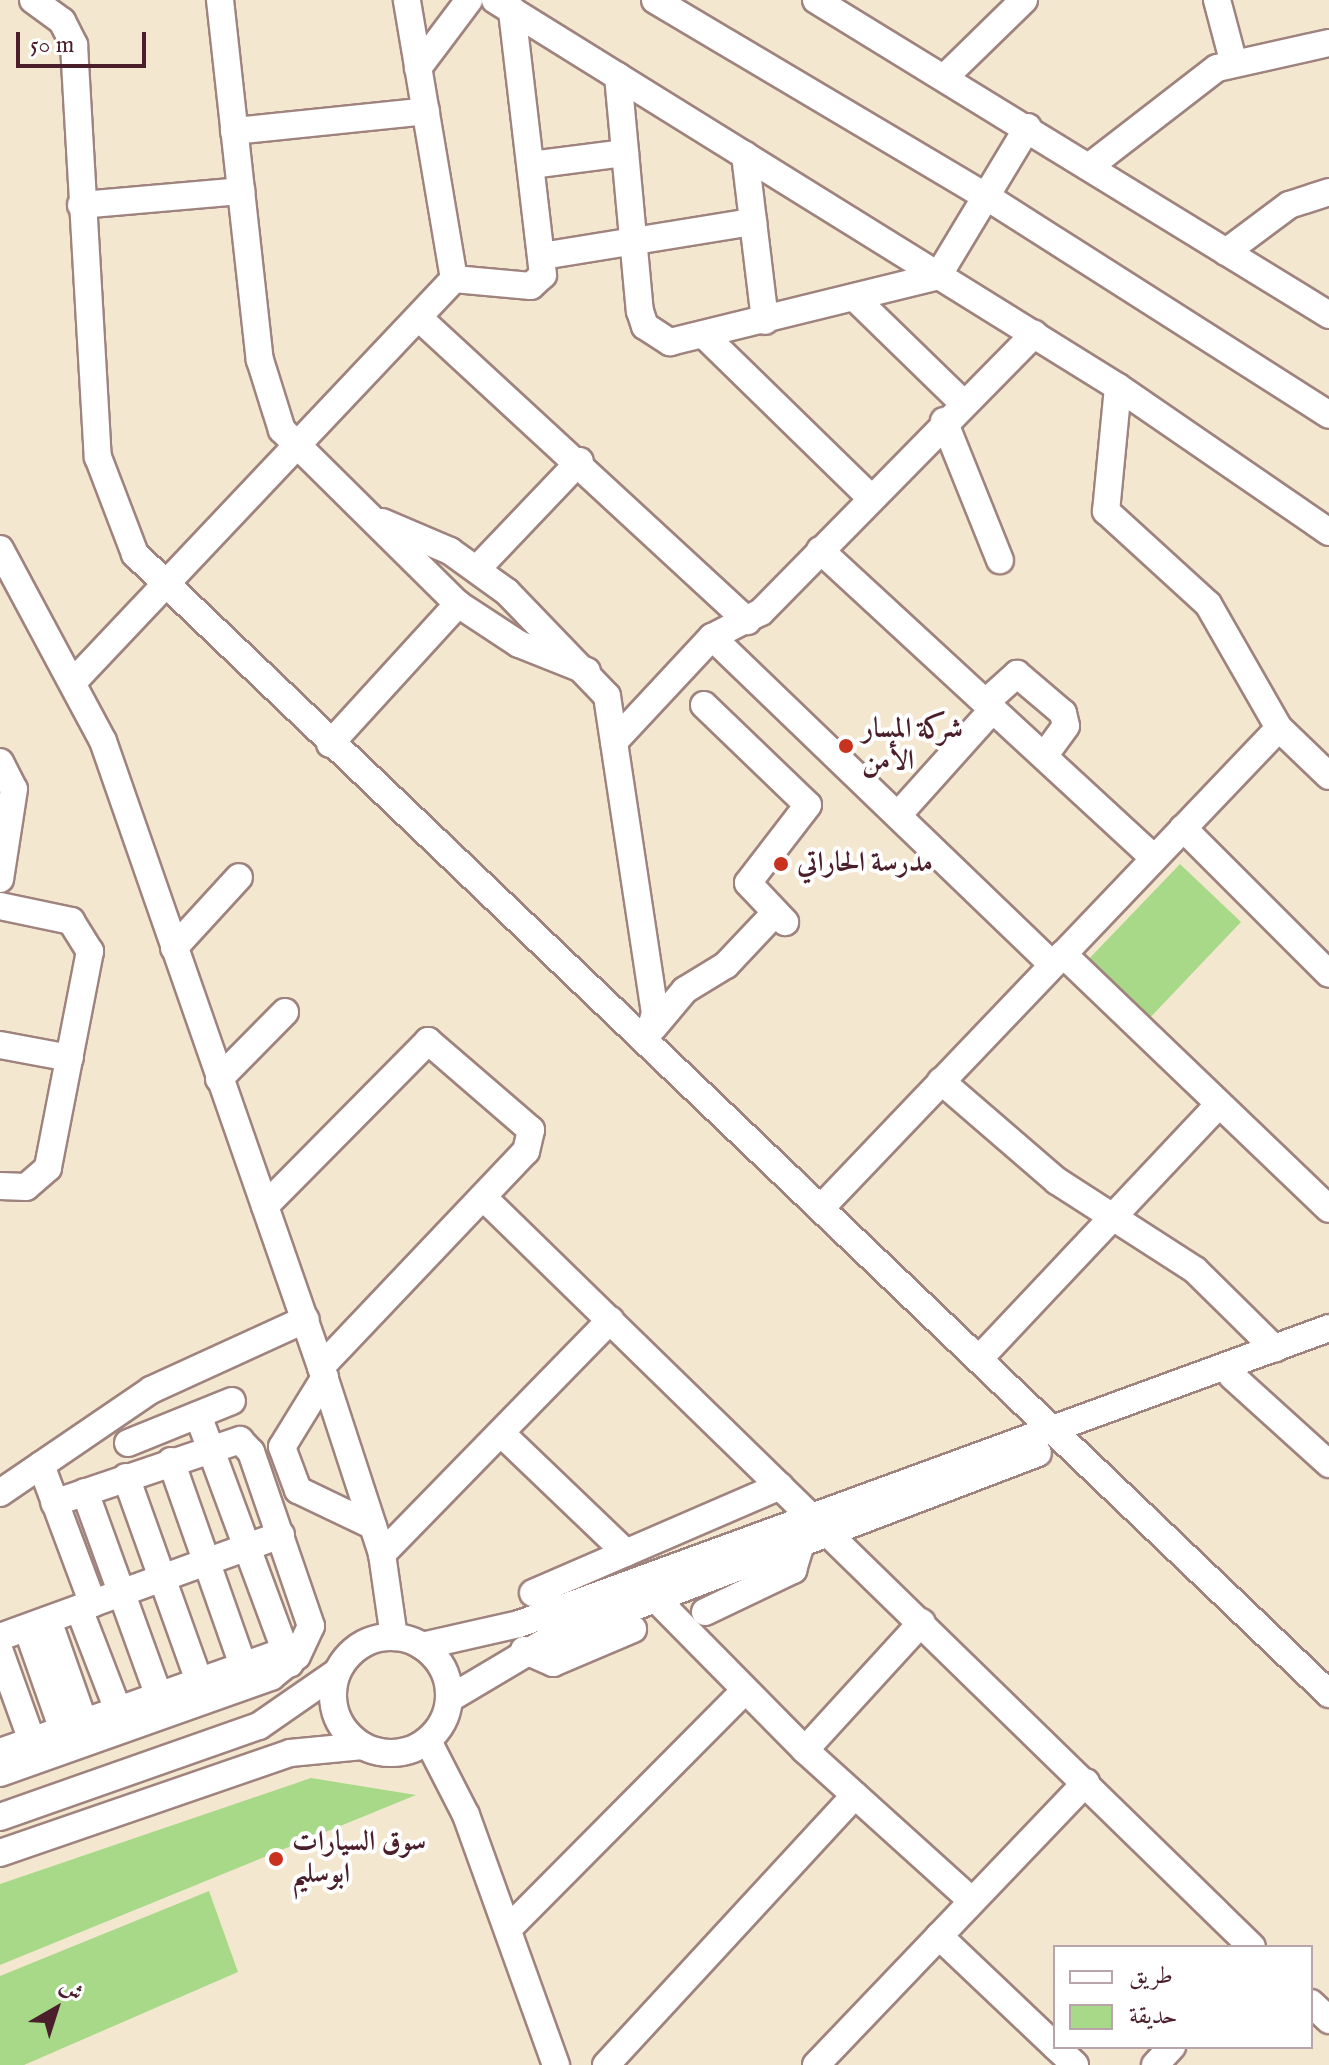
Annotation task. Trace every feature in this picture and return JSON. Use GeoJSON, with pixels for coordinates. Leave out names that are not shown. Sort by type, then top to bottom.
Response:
{"type":"FeatureCollection","features":[{"type":"Feature","properties":{"kind":"street"},"geometry":{"type":"LineString","coordinates":[[33,0],[62,21],[74,45],[98,457],[122,531],[164,588],[330,744],[650,1034],[821,1208],[1329,1694]]}},
{"type":"Feature","properties":{"kind":"street"},"geometry":{"type":"LineString","coordinates":[[220,0],[264,384],[296,451],[379,520],[458,604],[519,644],[587,671]]}},
{"type":"Feature","properties":{"kind":"street"},"geometry":{"type":"LineString","coordinates":[[407,0],[454,279]]}},
{"type":"Feature","properties":{"kind":"street"},"geometry":{"type":"LineString","coordinates":[[418,68],[469,0]]}},
{"type":"Feature","properties":{"kind":"street"},"geometry":{"type":"LineString","coordinates":[[655,0],[984,195],[1329,415]]}},
{"type":"Feature","properties":{"kind":"street"},"geometry":{"type":"LineString","coordinates":[[816,0],[946,76],[1329,315]]}},
{"type":"Feature","properties":{"kind":"street"},"geometry":{"type":"LineString","coordinates":[[946,76],[1024,0]]}},
{"type":"Feature","properties":{"kind":"street"},"geometry":{"type":"LineString","coordinates":[[1217,0],[1233,60]]}},
{"type":"Feature","properties":{"kind":"street"},"geometry":{"type":"LineString","coordinates":[[514,6],[618,76],[1118,387],[1329,532]]}},
{"type":"Feature","properties":{"kind":"street"},"geometry":{"type":"LineString","coordinates":[[454,279],[531,286],[543,275],[514,6]]}},
{"type":"Feature","properties":{"kind":"street"},"geometry":{"type":"LineString","coordinates":[[1090,166],[1233,60],[1329,43]]}},
{"type":"Feature","properties":{"kind":"street"},"geometry":{"type":"LineString","coordinates":[[618,76],[633,243],[645,326],[670,342],[856,299],[938,276],[984,195],[1028,127]]}},
{"type":"Feature","properties":{"kind":"street"},"geometry":{"type":"LineString","coordinates":[[234,131],[426,111]]}},
{"type":"Feature","properties":{"kind":"street"},"geometry":{"type":"LineString","coordinates":[[531,165],[625,153]]}},
{"type":"Feature","properties":{"kind":"street"},"geometry":{"type":"LineString","coordinates":[[745,155],[765,321]]}},
{"type":"Feature","properties":{"kind":"street"},"geometry":{"type":"LineString","coordinates":[[81,205],[241,191]]}},
{"type":"Feature","properties":{"kind":"street"},"geometry":{"type":"LineString","coordinates":[[1226,252],[1289,205],[1329,192]]}},
{"type":"Feature","properties":{"kind":"street"},"geometry":{"type":"LineString","coordinates":[[542,256],[753,222]]}},
{"type":"Feature","properties":{"kind":"street"},"geometry":{"type":"LineString","coordinates":[[76,679],[296,451],[454,279]]}},
{"type":"Feature","properties":{"kind":"street"},"geometry":{"type":"LineString","coordinates":[[856,299],[954,412],[1000,560]]}},
{"type":"Feature","properties":{"kind":"street"},"geometry":{"type":"LineString","coordinates":[[419,318],[580,461],[747,621]]}},
{"type":"Feature","properties":{"kind":"street"},"geometry":{"type":"LineString","coordinates":[[614,742],[712,637],[747,621],[1034,334]]}},
{"type":"Feature","properties":{"kind":"street"},"geometry":{"type":"LineString","coordinates":[[705,336],[870,497]]}},
{"type":"Feature","properties":{"kind":"street"},"geometry":{"type":"LineString","coordinates":[[1118,387],[1106,511],[1208,604],[1279,728],[1329,776]]}},
{"type":"Feature","properties":{"kind":"street"},"geometry":{"type":"LineString","coordinates":[[477,569],[580,461]]}},
{"type":"Feature","properties":{"kind":"street"},"geometry":{"type":"LineString","coordinates":[[379,520],[477,569],[587,671],[610,703],[650,1034]]}},
{"type":"Feature","properties":{"kind":"street"},"geometry":{"type":"LineString","coordinates":[[1329,520],[1329,532]]}},
{"type":"Feature","properties":{"kind":"street"},"geometry":{"type":"LineString","coordinates":[[0,549],[76,679],[174,948],[306,1319],[382,1554],[394,1637]]}},
{"type":"Feature","properties":{"kind":"street"},"geometry":{"type":"LineString","coordinates":[[820,550],[1154,858]]}},
{"type":"Feature","properties":{"kind":"street"},"geometry":{"type":"LineString","coordinates":[[330,744],[458,604]]}},
{"type":"Feature","properties":{"kind":"street"},"geometry":{"type":"LineString","coordinates":[[712,637],[898,815],[1219,1104],[1329,1209]]}},
{"type":"Feature","properties":{"kind":"street"},"geometry":{"type":"LineString","coordinates":[[898,815],[1017,674],[1063,713],[1066,726],[1044,756]]}},
{"type":"Feature","properties":{"kind":"street"},"geometry":{"type":"LineString","coordinates":[[650,1034],[685,990],[735,957],[780,918],[749,889],[749,877],[809,814],[808,805],[704,705]]}},
{"type":"Feature","properties":{"kind":"street"},"geometry":{"type":"LineString","coordinates":[[821,1208],[1279,728]]}},
{"type":"Feature","properties":{"kind":"street"},"geometry":{"type":"LineString","coordinates":[[0,762],[14,789],[0,879]]}},
{"type":"Feature","properties":{"kind":"street"},"geometry":{"type":"LineString","coordinates":[[1183,828],[1325,960]]}},
{"type":"Feature","properties":{"kind":"street"},"geometry":{"type":"LineString","coordinates":[[174,948],[239,877]]}},
{"type":"Feature","properties":{"kind":"street"},"geometry":{"type":"LineString","coordinates":[[0,906],[71,921],[85,933],[90,951],[48,1168],[26,1187],[0,1186]]}},
{"type":"Feature","properties":{"kind":"street"},"geometry":{"type":"LineString","coordinates":[[219,1079],[285,1012]]}},
{"type":"Feature","properties":{"kind":"street"},"geometry":{"type":"LineString","coordinates":[[265,1206],[428,1041],[531,1130],[530,1145],[323,1372],[282,1447],[298,1490],[373,1526]]}},
{"type":"Feature","properties":{"kind":"street"},"geometry":{"type":"LineString","coordinates":[[0,1045],[70,1058]]}},
{"type":"Feature","properties":{"kind":"street"},"geometry":{"type":"LineString","coordinates":[[941,1081],[1057,1181],[1195,1270],[1275,1349]]}},
{"type":"Feature","properties":{"kind":"street"},"geometry":{"type":"LineString","coordinates":[[979,1359],[1116,1217],[1219,1104]]}},
{"type":"Feature","properties":{"kind":"street"},"geometry":{"type":"LineString","coordinates":[[483,1197],[1250,1945]]}},
{"type":"Feature","properties":{"kind":"street"},"geometry":{"type":"LineString","coordinates":[[0,1493],[175,1377],[306,1319]]}},
{"type":"Feature","properties":{"kind":"street"},"geometry":{"type":"LineString","coordinates":[[382,1554],[610,1320]]}},
{"type":"Feature","properties":{"kind":"street"},"geometry":{"type":"LineString","coordinates":[[422,1646],[519,1624],[821,1526],[1060,1436],[1329,1328]]}},
{"type":"Feature","properties":{"kind":"street"},"geometry":{"type":"LineString","coordinates":[[1060,1436],[1329,1341]]}},
{"type":"Feature","properties":{"kind":"street"},"geometry":{"type":"LineString","coordinates":[[1232,1376],[1329,1464]]}},
{"type":"Feature","properties":{"kind":"street"},"geometry":{"type":"LineString","coordinates":[[128,1443],[232,1401]]}},
{"type":"Feature","properties":{"kind":"street"},"geometry":{"type":"LineString","coordinates":[[198,1415],[288,1657]]}},
{"type":"Feature","properties":{"kind":"street"},"geometry":{"type":"LineString","coordinates":[[501,1433],[626,1553]]}},
{"type":"Feature","properties":{"kind":"street"},"geometry":{"type":"LineString","coordinates":[[0,1773],[271,1677],[288,1657],[311,1617],[247,1445],[232,1439],[54,1503]]}},
{"type":"Feature","properties":{"kind":"street"},"geometry":{"type":"LineString","coordinates":[[171,1461],[243,1666]]}},
{"type":"Feature","properties":{"kind":"street"},"geometry":{"type":"LineString","coordinates":[[37,1468],[54,1503],[118,1710]]}},
{"type":"Feature","properties":{"kind":"street"},"geometry":{"type":"LineString","coordinates":[[37,1468],[85,1607]]}},
{"type":"Feature","properties":{"kind":"street"},"geometry":{"type":"LineString","coordinates":[[126,1477],[199,1681]]}},
{"type":"Feature","properties":{"kind":"street"},"geometry":{"type":"LineString","coordinates":[[533,1593],[780,1486]]}},
{"type":"Feature","properties":{"kind":"street"},"geometry":{"type":"LineString","coordinates":[[85,1492],[159,1696]]}},
{"type":"Feature","properties":{"kind":"street"},"geometry":{"type":"LineString","coordinates":[[0,1853],[290,1753],[363,1746],[396,1754],[428,1741],[449,1699],[524,1650],[801,1544],[821,1526]]}},
{"type":"Feature","properties":{"kind":"street"},"geometry":{"type":"LineString","coordinates":[[0,1637],[281,1535]]}},
{"type":"Feature","properties":{"kind":"street"},"geometry":{"type":"LineString","coordinates":[[705,1612],[793,1570],[801,1544]]}},
{"type":"Feature","properties":{"kind":"street"},"geometry":{"type":"LineString","coordinates":[[656,1599],[805,1750],[972,1901]]}},
{"type":"Feature","properties":{"kind":"street"},"geometry":{"type":"LineString","coordinates":[[805,1750],[922,1622]]}},
{"type":"Feature","properties":{"kind":"street"},"geometry":{"type":"LineString","coordinates":[[37,1624],[73,1726]]}},
{"type":"Feature","properties":{"kind":"street"},"geometry":{"type":"LineString","coordinates":[[524,1650],[553,1663],[633,1629]]}},
{"type":"Feature","properties":{"kind":"street"},"geometry":{"type":"LineString","coordinates":[[0,1817],[259,1726],[337,1672],[366,1642],[394,1637],[422,1646],[440,1664],[449,1699]]}},
{"type":"Feature","properties":{"kind":"street"},"geometry":{"type":"LineString","coordinates":[[0,1652],[32,1741]]}},
{"type":"Feature","properties":{"kind":"street"},"geometry":{"type":"LineString","coordinates":[[0,1752],[243,1666],[288,1657]]}},
{"type":"Feature","properties":{"kind":"street"},"geometry":{"type":"LineString","coordinates":[[337,1672],[339,1722],[363,1746]]}},
{"type":"Feature","properties":{"kind":"street"},"geometry":{"type":"LineString","coordinates":[[509,1928],[744,1691]]}},
{"type":"Feature","properties":{"kind":"street"},"geometry":{"type":"LineString","coordinates":[[428,1741],[458,1796],[509,1928],[556,2065]]}},
{"type":"Feature","properties":{"kind":"street"},"geometry":{"type":"LineString","coordinates":[[816,2065],[1086,1782]]}},
{"type":"Feature","properties":{"kind":"street"},"geometry":{"type":"LineString","coordinates":[[606,2065],[855,1795]]}},
{"type":"Feature","properties":{"kind":"street"},"geometry":{"type":"LineString","coordinates":[[939,1936],[1053,2043]]}},
{"type":"Feature","properties":{"kind":"street"},"geometry":{"type":"LineString","coordinates":[[1313,2005],[1329,2020]]}},
{"type":"Feature","properties":{"kind":"street"},"geometry":{"type":"LineString","coordinates":[[1059,2049],[1075,2065]]}},
{"type":"Feature","properties":{"kind":"street"},"geometry":{"type":"LineString","coordinates":[[1155,2065],[1170,2049]]}},
{"type":"Feature","properties":{"kind":"green space"},"geometry":{"type":"Polygon","coordinates":[[[1180,864],[1241,922],[1145,1023],[1083,965],[1180,864]]]}},
{"type":"Feature","properties":{"kind":"green space"},"geometry":{"type":"Polygon","coordinates":[[[311,1778],[416,1795],[0,1965],[0,1884],[311,1778]]]}},
{"type":"Feature","properties":{"kind":"green space"},"geometry":{"type":"Polygon","coordinates":[[[209,1891],[238,1972],[24,2065],[0,2065],[0,1976],[209,1891]]]}},
{"type":"Feature","properties":{"kind":"place","name":"شركة المسار الأمن"},"geometry":{"type":"Point","coordinates":[846,746]}},
{"type":"Feature","properties":{"kind":"place","name":"مدرسة الحاراتي"},"geometry":{"type":"Point","coordinates":[781,864]}},
{"type":"Feature","properties":{"kind":"place","name":"سوق السيارات ابوسليم"},"geometry":{"type":"Point","coordinates":[276,1859]}}]}
